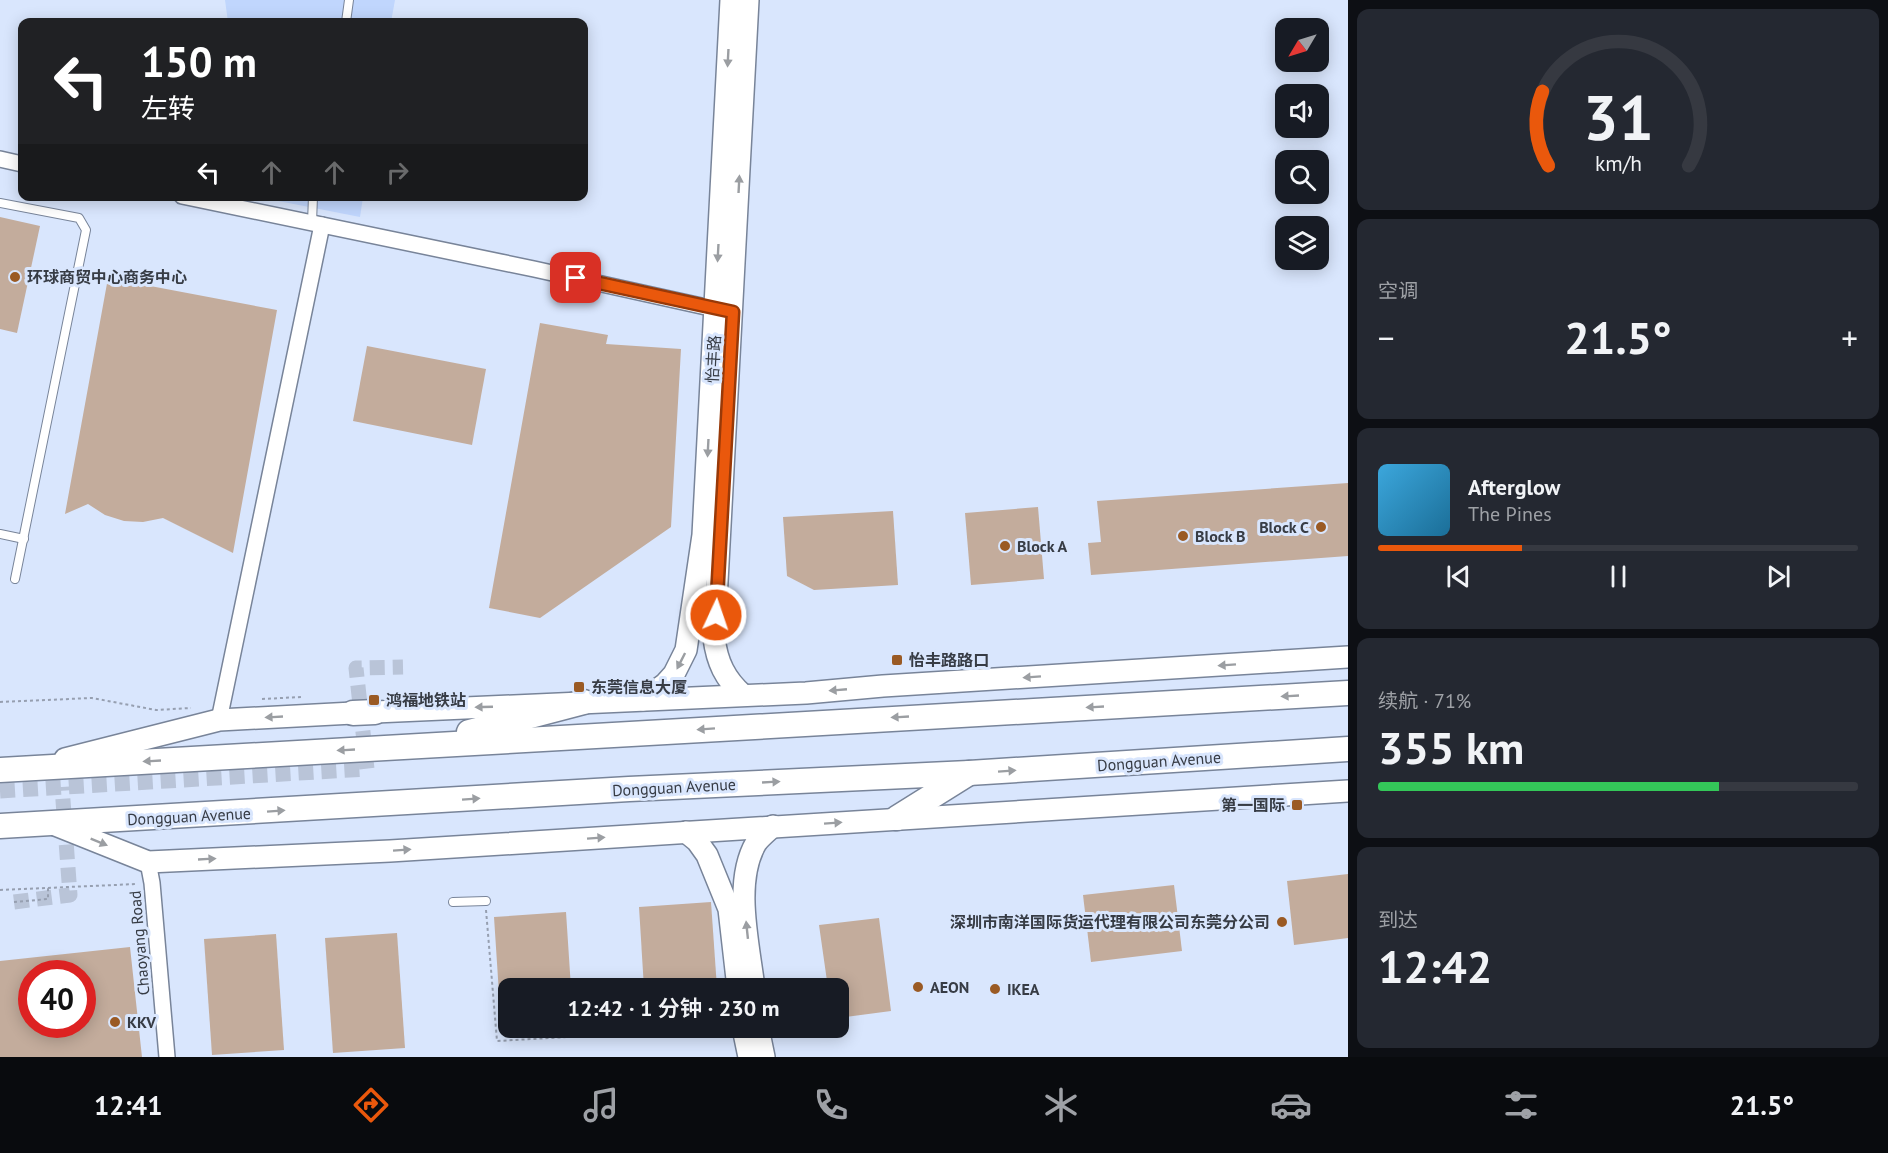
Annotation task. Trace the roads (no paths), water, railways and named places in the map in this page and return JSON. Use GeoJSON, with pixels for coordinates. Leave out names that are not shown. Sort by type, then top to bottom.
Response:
{"type":"FeatureCollection","features":[{"type":"Feature","properties":{"kind":"main road","name":"怡丰路"},"geometry":{"type":"LineString","coordinates":[[731,0],[714,638],[725,675],[743,695]]}},
{"type":"Feature","properties":{"kind":"main road","name":"怡丰路"},"geometry":{"type":"LineString","coordinates":[[643,700],[665,684],[674,674],[681,663],[689,637],[703,535],[724,311],[748,0]]}},
{"type":"Feature","properties":{"kind":"main road"},"geometry":{"type":"LineString","coordinates":[[31,768],[219,720],[806,693],[883,686],[1348,657]]}},
{"type":"Feature","properties":{"kind":"main road"},"geometry":{"type":"LineString","coordinates":[[0,770],[1348,693]]}},
{"type":"Feature","properties":{"kind":"main road"},"geometry":{"type":"LineString","coordinates":[[405,747],[584,702]]}},
{"type":"Feature","properties":{"kind":"main road","name":"Dongguan Avenue"},"geometry":{"type":"LineString","coordinates":[[0,826],[629,789],[969,773],[1348,749]]}},
{"type":"Feature","properties":{"kind":"main road"},"geometry":{"type":"LineString","coordinates":[[897,818],[969,773]]}},
{"type":"Feature","properties":{"kind":"main road"},"geometry":{"type":"LineString","coordinates":[[50,823],[148,862],[390,851],[1348,791]]}},
{"type":"Feature","properties":{"kind":"main road"},"geometry":{"type":"LineString","coordinates":[[753,978],[743,891],[748,865],[757,842],[773,826]]}},
{"type":"Feature","properties":{"kind":"main road"},"geometry":{"type":"LineString","coordinates":[[686,832],[697,841],[707,855],[729,909],[737,978]]}},
{"type":"Feature","properties":{"kind":"main road"},"geometry":{"type":"LineString","coordinates":[[745,1038],[749,1057]]}},
{"type":"Feature","properties":{"kind":"main road"},"geometry":{"type":"LineString","coordinates":[[760,1038],[764,1057]]}},
{"type":"Feature","properties":{"kind":"street"},"geometry":{"type":"LineString","coordinates":[[0,159],[18,163]]}},
{"type":"Feature","properties":{"kind":"street"},"geometry":{"type":"LineString","coordinates":[[206,201],[724,311]]}},
{"type":"Feature","properties":{"kind":"street"},"geometry":{"type":"LineString","coordinates":[[219,720],[317,224]]}},
{"type":"Feature","properties":{"kind":"street","name":"Chaoyang Road"},"geometry":{"type":"LineString","coordinates":[[148,862],[152,883],[167,1057]]}},
{"type":"Feature","properties":{"kind":"lane"},"geometry":{"type":"LineString","coordinates":[[347,18],[349,0]]}},
{"type":"Feature","properties":{"kind":"lane"},"geometry":{"type":"LineString","coordinates":[[314,201],[317,224]]}},
{"type":"Feature","properties":{"kind":"lane"},"geometry":{"type":"LineString","coordinates":[[0,203],[79,218],[86,230],[15,579]]}},
{"type":"Feature","properties":{"kind":"lane"},"geometry":{"type":"LineString","coordinates":[[0,534],[24,539]]}},
{"type":"Feature","properties":{"kind":"lane"},"geometry":{"type":"LineString","coordinates":[[453,902],[486,901]]}},
{"type":"Feature","properties":{"kind":"tunnel"},"geometry":{"type":"LineString","coordinates":[[0,791],[367,769],[356,668],[403,667]]}},
{"type":"Feature","properties":{"kind":"tunnel"},"geometry":{"type":"LineString","coordinates":[[14,902],[70,895],[62,787]]}},
{"type":"Feature","properties":{"kind":"place","name":"环球商贸中心商务中心"},"geometry":{"type":"Point","coordinates":[15,277]}},
{"type":"Feature","properties":{"kind":"place","name":"Block C"},"geometry":{"type":"Point","coordinates":[1321,527]}},
{"type":"Feature","properties":{"kind":"place","name":"Block B"},"geometry":{"type":"Point","coordinates":[1183,536]}},
{"type":"Feature","properties":{"kind":"place","name":"Block A"},"geometry":{"type":"Point","coordinates":[1005,546]}},
{"type":"Feature","properties":{"kind":"place","name":"怡丰路路口"},"geometry":{"type":"Point","coordinates":[897,660]}},
{"type":"Feature","properties":{"kind":"place","name":"东莞信息大厦"},"geometry":{"type":"Point","coordinates":[579,687]}},
{"type":"Feature","properties":{"kind":"place","name":"鸿福地铁站"},"geometry":{"type":"Point","coordinates":[374,700]}},
{"type":"Feature","properties":{"kind":"place","name":"第一国际"},"geometry":{"type":"Point","coordinates":[1297,805]}},
{"type":"Feature","properties":{"kind":"place","name":"深圳市南洋国际货运代理有限公司东莞分公司"},"geometry":{"type":"Point","coordinates":[1282,922]}},
{"type":"Feature","properties":{"kind":"place","name":"AEON"},"geometry":{"type":"Point","coordinates":[918,987]}},
{"type":"Feature","properties":{"kind":"place","name":"IKEA"},"geometry":{"type":"Point","coordinates":[995,989]}},
{"type":"Feature","properties":{"kind":"place","name":"KKV"},"geometry":{"type":"Point","coordinates":[115,1022]}}]}
